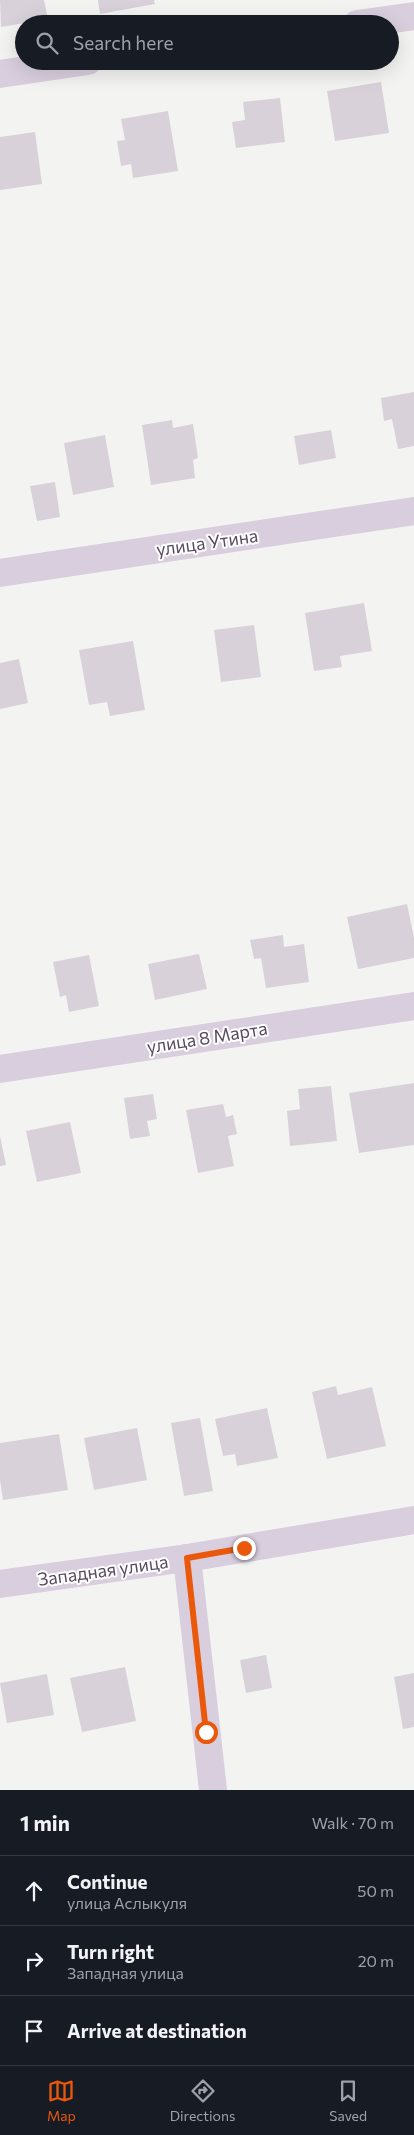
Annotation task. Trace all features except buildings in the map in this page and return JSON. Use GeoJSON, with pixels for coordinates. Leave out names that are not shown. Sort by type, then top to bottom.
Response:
{"type":"FeatureCollection","features":[{"type":"Feature","properties":{"kind":"street"},"geometry":{"type":"LineString","coordinates":[[399,18],[414,16]]}},
{"type":"Feature","properties":{"kind":"street"},"geometry":{"type":"LineString","coordinates":[[0,74],[27,70]]}},
{"type":"Feature","properties":{"kind":"street","name":"улица Утина"},"geometry":{"type":"LineString","coordinates":[[0,573],[414,512]]}},
{"type":"Feature","properties":{"kind":"street","name":"улица 8 Марта"},"geometry":{"type":"LineString","coordinates":[[0,1069],[414,1006]]}},
{"type":"Feature","properties":{"kind":"street","name":"Западная улица"},"geometry":{"type":"LineString","coordinates":[[0,1584],[187,1558],[414,1520]]}},
{"type":"Feature","properties":{"kind":"street"},"geometry":{"type":"LineString","coordinates":[[187,1558],[213,1790]]}},
{"type":"Feature","properties":{"kind":"route"},"geometry":{"type":"LineString","coordinates":[[206,1732],[187,1558],[244,1548]]}}]}
